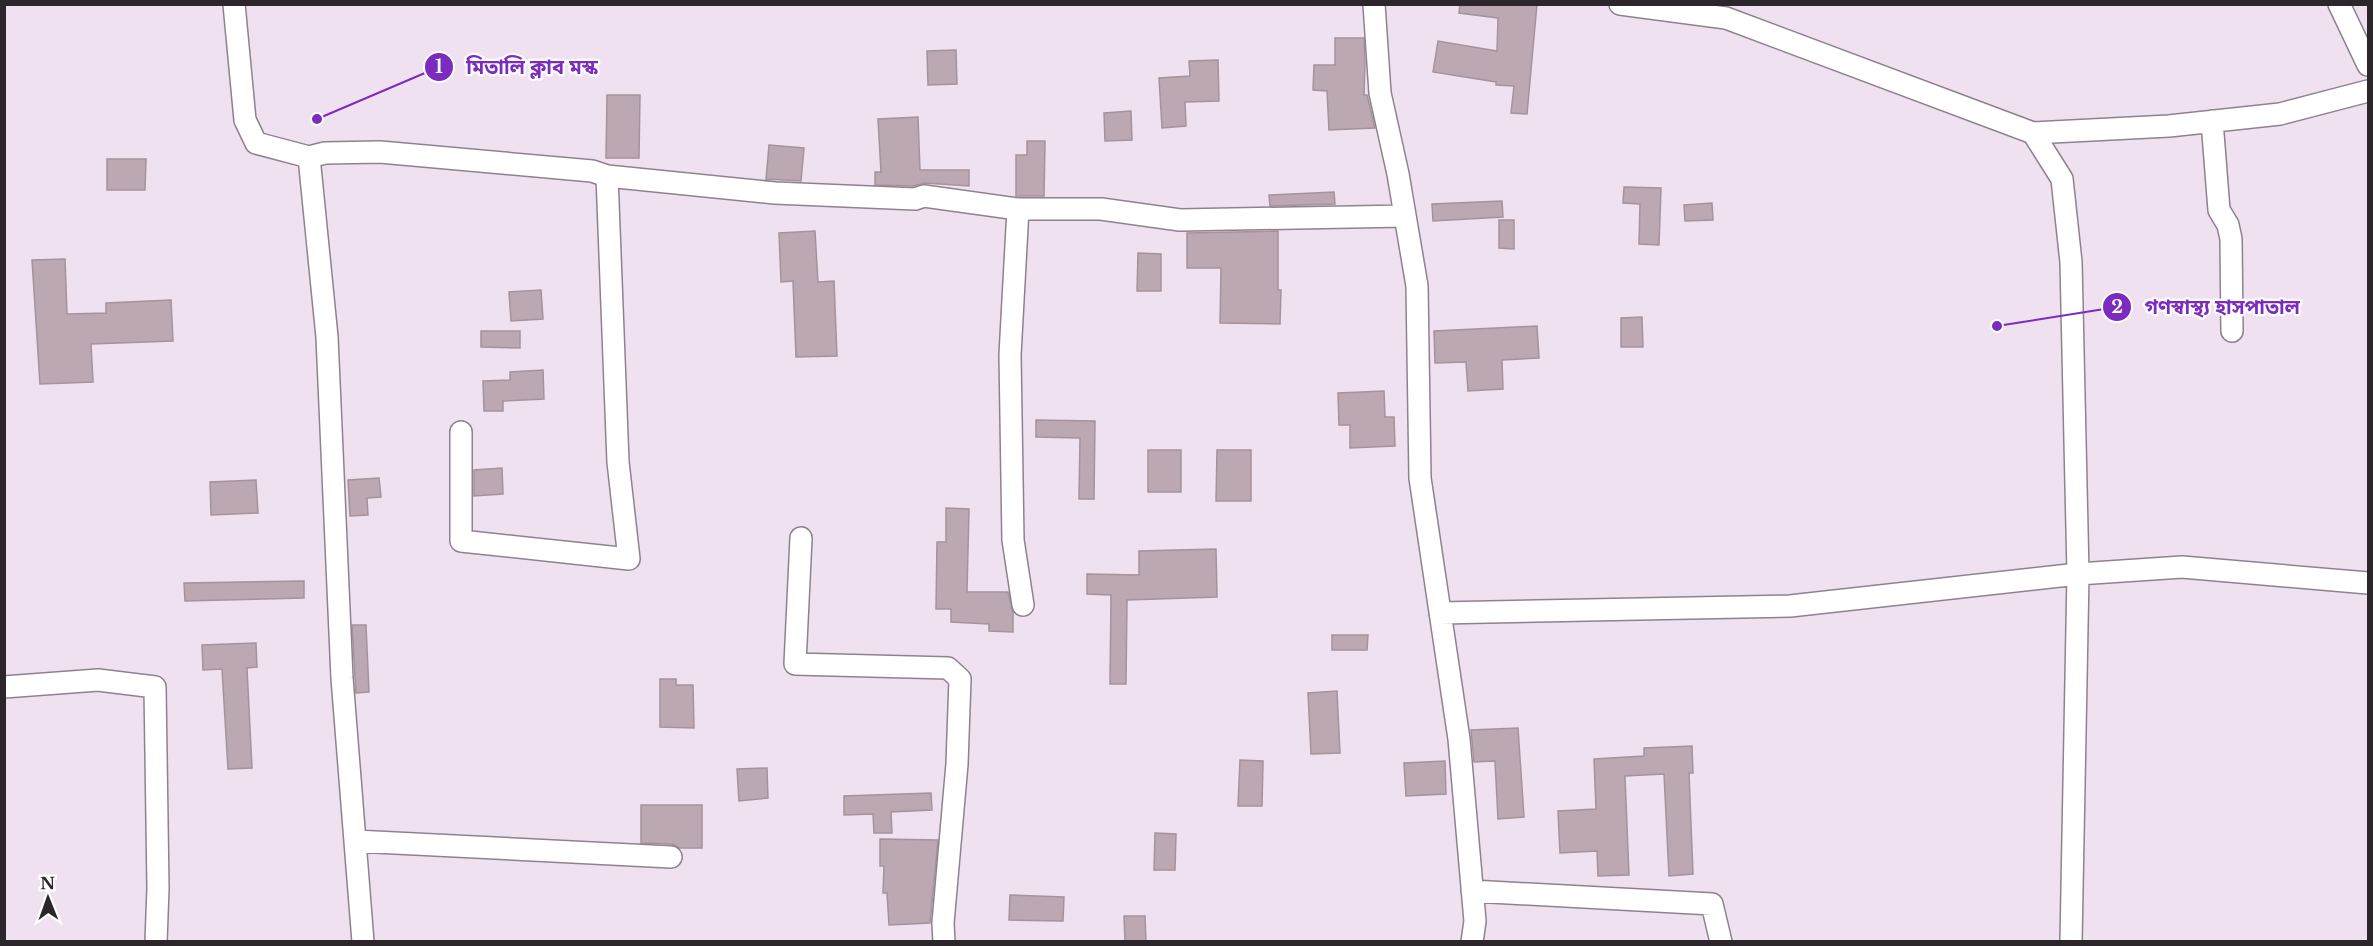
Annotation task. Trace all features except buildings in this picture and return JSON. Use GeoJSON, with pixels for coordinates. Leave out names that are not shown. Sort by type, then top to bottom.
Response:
{"type":"FeatureCollection","features":[{"type":"Feature","properties":{"kind":"street"},"geometry":{"type":"LineString","coordinates":[[234,4],[244,120],[256,143],[309,158],[325,153],[380,152],[592,171],[607,176],[775,193],[915,199],[924,196],[1018,209],[1101,209],[1180,220],[1405,216]]}},
{"type":"Feature","properties":{"kind":"street"},"geometry":{"type":"LineString","coordinates":[[1374,4],[1380,93],[1417,286],[1420,478],[1459,739],[1475,921],[1472,942]]}},
{"type":"Feature","properties":{"kind":"street"},"geometry":{"type":"LineString","coordinates":[[1620,4],[1726,18],[1867,73],[2033,133],[2169,126],[2280,114],[2368,91]]}},
{"type":"Feature","properties":{"kind":"street"},"geometry":{"type":"LineString","coordinates":[[2339,4],[2368,65]]}},
{"type":"Feature","properties":{"kind":"street"},"geometry":{"type":"LineString","coordinates":[[2212,121],[2219,210],[2228,225],[2230,239],[2232,331]]}},
{"type":"Feature","properties":{"kind":"street"},"geometry":{"type":"LineString","coordinates":[[2033,133],[2062,179],[2071,262],[2078,574],[2071,942]]}},
{"type":"Feature","properties":{"kind":"street"},"geometry":{"type":"LineString","coordinates":[[309,158],[327,337],[342,678],[363,942]]}},
{"type":"Feature","properties":{"kind":"street"},"geometry":{"type":"LineString","coordinates":[[461,432],[461,541],[629,559],[618,462],[607,176]]}},
{"type":"Feature","properties":{"kind":"street"},"geometry":{"type":"LineString","coordinates":[[1018,209],[1010,355],[1013,540],[1023,605]]}},
{"type":"Feature","properties":{"kind":"street"},"geometry":{"type":"LineString","coordinates":[[801,538],[795,664],[948,668],[960,680],[957,764],[943,923],[944,942]]}},
{"type":"Feature","properties":{"kind":"street"},"geometry":{"type":"LineString","coordinates":[[1440,613],[1790,606],[2078,574],[2182,567],[2368,584]]}},
{"type":"Feature","properties":{"kind":"street"},"geometry":{"type":"LineString","coordinates":[[4,687],[98,680],[155,687],[158,888],[156,942]]}},
{"type":"Feature","properties":{"kind":"street"},"geometry":{"type":"LineString","coordinates":[[355,841],[671,857]]}},
{"type":"Feature","properties":{"kind":"street"},"geometry":{"type":"LineString","coordinates":[[1472,891],[1712,904],[1721,942]]}},
{"type":"Feature","properties":{"kind":"place","name":"মিতালি ক্লাব মস্ক"},"geometry":{"type":"Point","coordinates":[317,119]}},
{"type":"Feature","properties":{"kind":"place","name":"গণস্বাস্থ্য হাসপাতাল"},"geometry":{"type":"Point","coordinates":[1997,326]}}]}
